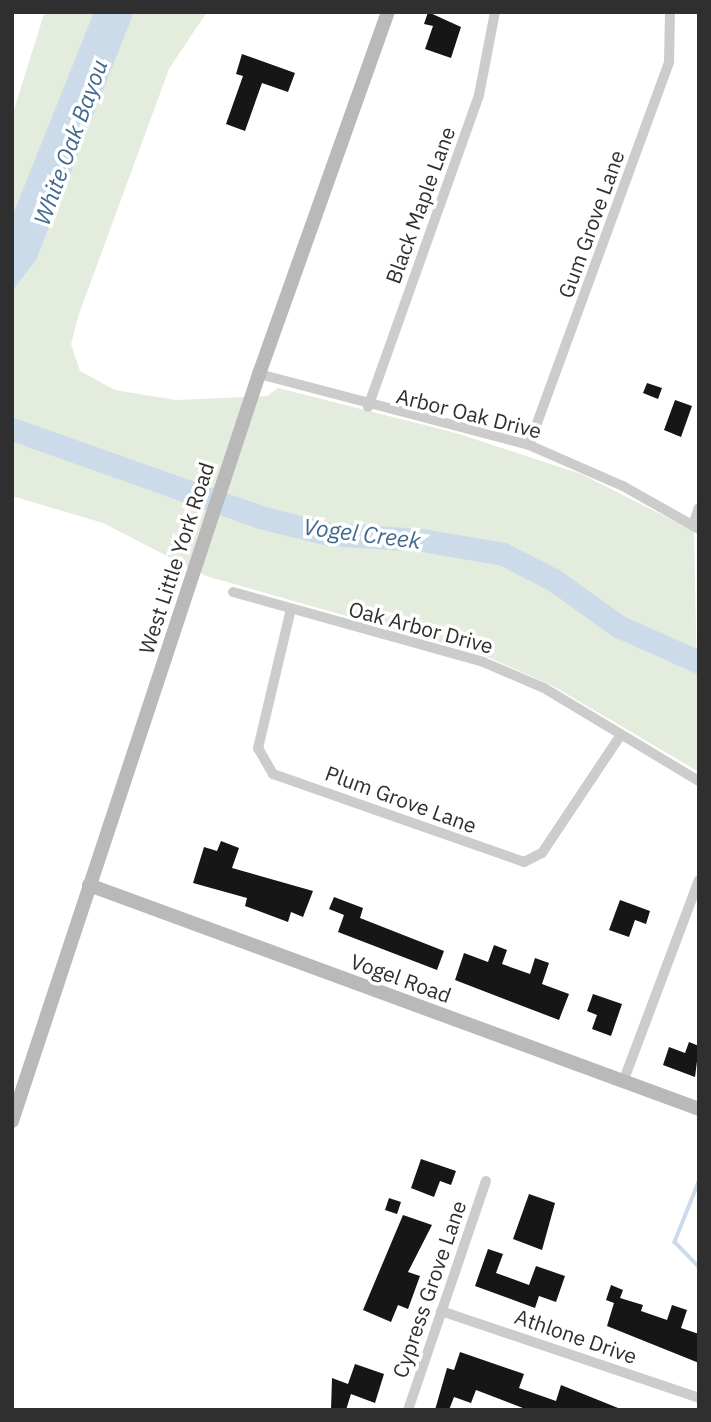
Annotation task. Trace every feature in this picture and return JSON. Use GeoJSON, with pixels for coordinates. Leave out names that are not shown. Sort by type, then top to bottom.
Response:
{"type":"FeatureCollection","features":[{"type":"Feature","properties":{"kind":"street","name":"West Little York Road"},"geometry":{"type":"LineString","coordinates":[[12,1121],[258,374],[388,12]]}},
{"type":"Feature","properties":{"kind":"street","name":"Black Maple Lane"},"geometry":{"type":"LineString","coordinates":[[368,407],[480,95],[495,12]]}},
{"type":"Feature","properties":{"kind":"street","name":"Gum Grove Lane"},"geometry":{"type":"LineString","coordinates":[[529,445],[669,63],[670,12]]}},
{"type":"Feature","properties":{"kind":"street","name":"Arbor Oak Drive"},"geometry":{"type":"LineString","coordinates":[[258,374],[368,407],[529,445],[696,527]]}},
{"type":"Feature","properties":{"kind":"street"},"geometry":{"type":"LineString","coordinates":[[696,527],[699,508]]}},
{"type":"Feature","properties":{"kind":"street","name":"Oak Arbor Drive"},"geometry":{"type":"LineString","coordinates":[[233,592],[290,613],[483,662],[544,688],[699,781]]}},
{"type":"Feature","properties":{"kind":"street","name":"Plum Grove Lane"},"geometry":{"type":"LineString","coordinates":[[290,613],[258,748],[273,774],[524,862],[542,853],[620,736]]}},
{"type":"Feature","properties":{"kind":"street"},"geometry":{"type":"LineString","coordinates":[[623,1082],[699,880]]}},
{"type":"Feature","properties":{"kind":"street","name":"Vogel Road"},"geometry":{"type":"LineString","coordinates":[[89,885],[699,1109]]}},
{"type":"Feature","properties":{"kind":"street","name":"Cypress Grove Lane"},"geometry":{"type":"LineString","coordinates":[[408,1410],[486,1181]]}},
{"type":"Feature","properties":{"kind":"street","name":"Athlone Drive"},"geometry":{"type":"LineString","coordinates":[[441,1311],[699,1398]]}},
{"type":"Feature","properties":{"kind":"shaded area"},"geometry":{"type":"Polygon","coordinates":[[[207,12],[169,69],[79,314],[71,344],[80,371],[115,390],[176,400],[267,396],[278,388],[456,433],[581,474],[694,531],[699,772],[553,686],[483,655],[206,576],[103,523],[12,496],[12,116],[44,14],[207,12]]]}},
{"type":"Feature","properties":{"kind":"water","name":"White Oak Bayou"},"geometry":{"type":"Polygon","coordinates":[[[94,12],[134,12],[36,260],[12,291],[12,217],[94,12]]]}},
{"type":"Feature","properties":{"kind":"building"},"geometry":{"type":"Polygon","coordinates":[[[428,12],[461,27],[451,58],[425,49],[433,26],[424,24],[428,12]]]}},
{"type":"Feature","properties":{"kind":"building"},"geometry":{"type":"Polygon","coordinates":[[[242,54],[295,73],[288,92],[262,83],[245,131],[226,124],[243,76],[236,74],[242,54]]]}},
{"type":"Feature","properties":{"kind":"building"},"geometry":{"type":"Polygon","coordinates":[[[647,383],[662,388],[658,399],[643,393],[647,383]]]}},
{"type":"Feature","properties":{"kind":"building"},"geometry":{"type":"Polygon","coordinates":[[[675,400],[692,406],[681,437],[664,430],[675,400]]]}},
{"type":"Feature","properties":{"kind":"building"},"geometry":{"type":"Polygon","coordinates":[[[221,841],[239,848],[232,868],[313,891],[303,917],[291,912],[288,922],[245,906],[247,898],[193,883],[204,847],[217,851],[221,841]]]}},
{"type":"Feature","properties":{"kind":"building"},"geometry":{"type":"Polygon","coordinates":[[[334,897],[363,908],[360,918],[444,951],[437,970],[338,932],[344,915],[329,909],[334,897]]]}},
{"type":"Feature","properties":{"kind":"building"},"geometry":{"type":"Polygon","coordinates":[[[620,900],[650,911],[646,924],[635,920],[629,937],[609,930],[620,900]]]}},
{"type":"Feature","properties":{"kind":"building"},"geometry":{"type":"Polygon","coordinates":[[[494,945],[507,950],[502,964],[530,974],[535,958],[549,963],[542,984],[569,994],[559,1020],[455,980],[464,953],[488,962],[494,945]]]}},
{"type":"Feature","properties":{"kind":"building"},"geometry":{"type":"Polygon","coordinates":[[[593,994],[622,1004],[611,1036],[592,1029],[597,1015],[587,1011],[593,994]]]}},
{"type":"Feature","properties":{"kind":"building"},"geometry":{"type":"Polygon","coordinates":[[[689,1042],[699,1046],[695,1077],[663,1065],[669,1047],[685,1053],[689,1042]]]}},
{"type":"Feature","properties":{"kind":"building"},"geometry":{"type":"Polygon","coordinates":[[[421,1159],[456,1171],[451,1185],[440,1181],[434,1197],[411,1188],[421,1159]]]}},
{"type":"Feature","properties":{"kind":"building"},"geometry":{"type":"Polygon","coordinates":[[[529,1194],[555,1203],[542,1250],[513,1239],[529,1194]]]}},
{"type":"Feature","properties":{"kind":"building"},"geometry":{"type":"Polygon","coordinates":[[[389,1198],[401,1202],[397,1214],[385,1210],[389,1198]]]}},
{"type":"Feature","properties":{"kind":"building"},"geometry":{"type":"Polygon","coordinates":[[[403,1215],[432,1225],[408,1272],[420,1276],[408,1309],[398,1305],[391,1322],[363,1310],[403,1215]]]}},
{"type":"Feature","properties":{"kind":"building"},"geometry":{"type":"Polygon","coordinates":[[[488,1249],[503,1254],[496,1273],[529,1285],[536,1266],[565,1276],[556,1302],[539,1296],[535,1308],[475,1286],[488,1249]]]}},
{"type":"Feature","properties":{"kind":"building"},"geometry":{"type":"Polygon","coordinates":[[[611,1285],[623,1290],[620,1298],[643,1305],[641,1311],[667,1320],[672,1305],[687,1310],[681,1328],[699,1334],[699,1363],[607,1326],[614,1303],[606,1300],[611,1285]]]}},
{"type":"Feature","properties":{"kind":"building"},"geometry":{"type":"Polygon","coordinates":[[[460,1352],[524,1374],[519,1388],[556,1401],[561,1385],[623,1410],[528,1410],[476,1390],[471,1403],[454,1397],[449,1410],[435,1410],[447,1368],[454,1370],[460,1352]]]}},
{"type":"Feature","properties":{"kind":"building"},"geometry":{"type":"Polygon","coordinates":[[[355,1364],[384,1374],[375,1403],[351,1394],[346,1410],[331,1410],[332,1378],[348,1384],[355,1364]]]}},
{"type":"Feature","properties":{"kind":"waterway","name":"Vogel Creek"},"geometry":{"type":"LineString","coordinates":[[12,429],[260,517],[328,534],[422,540],[503,554],[554,580],[618,626],[699,662]]}},
{"type":"Feature","properties":{"kind":"waterway"},"geometry":{"type":"LineString","coordinates":[[699,1182],[675,1242],[699,1267]]}}]}
